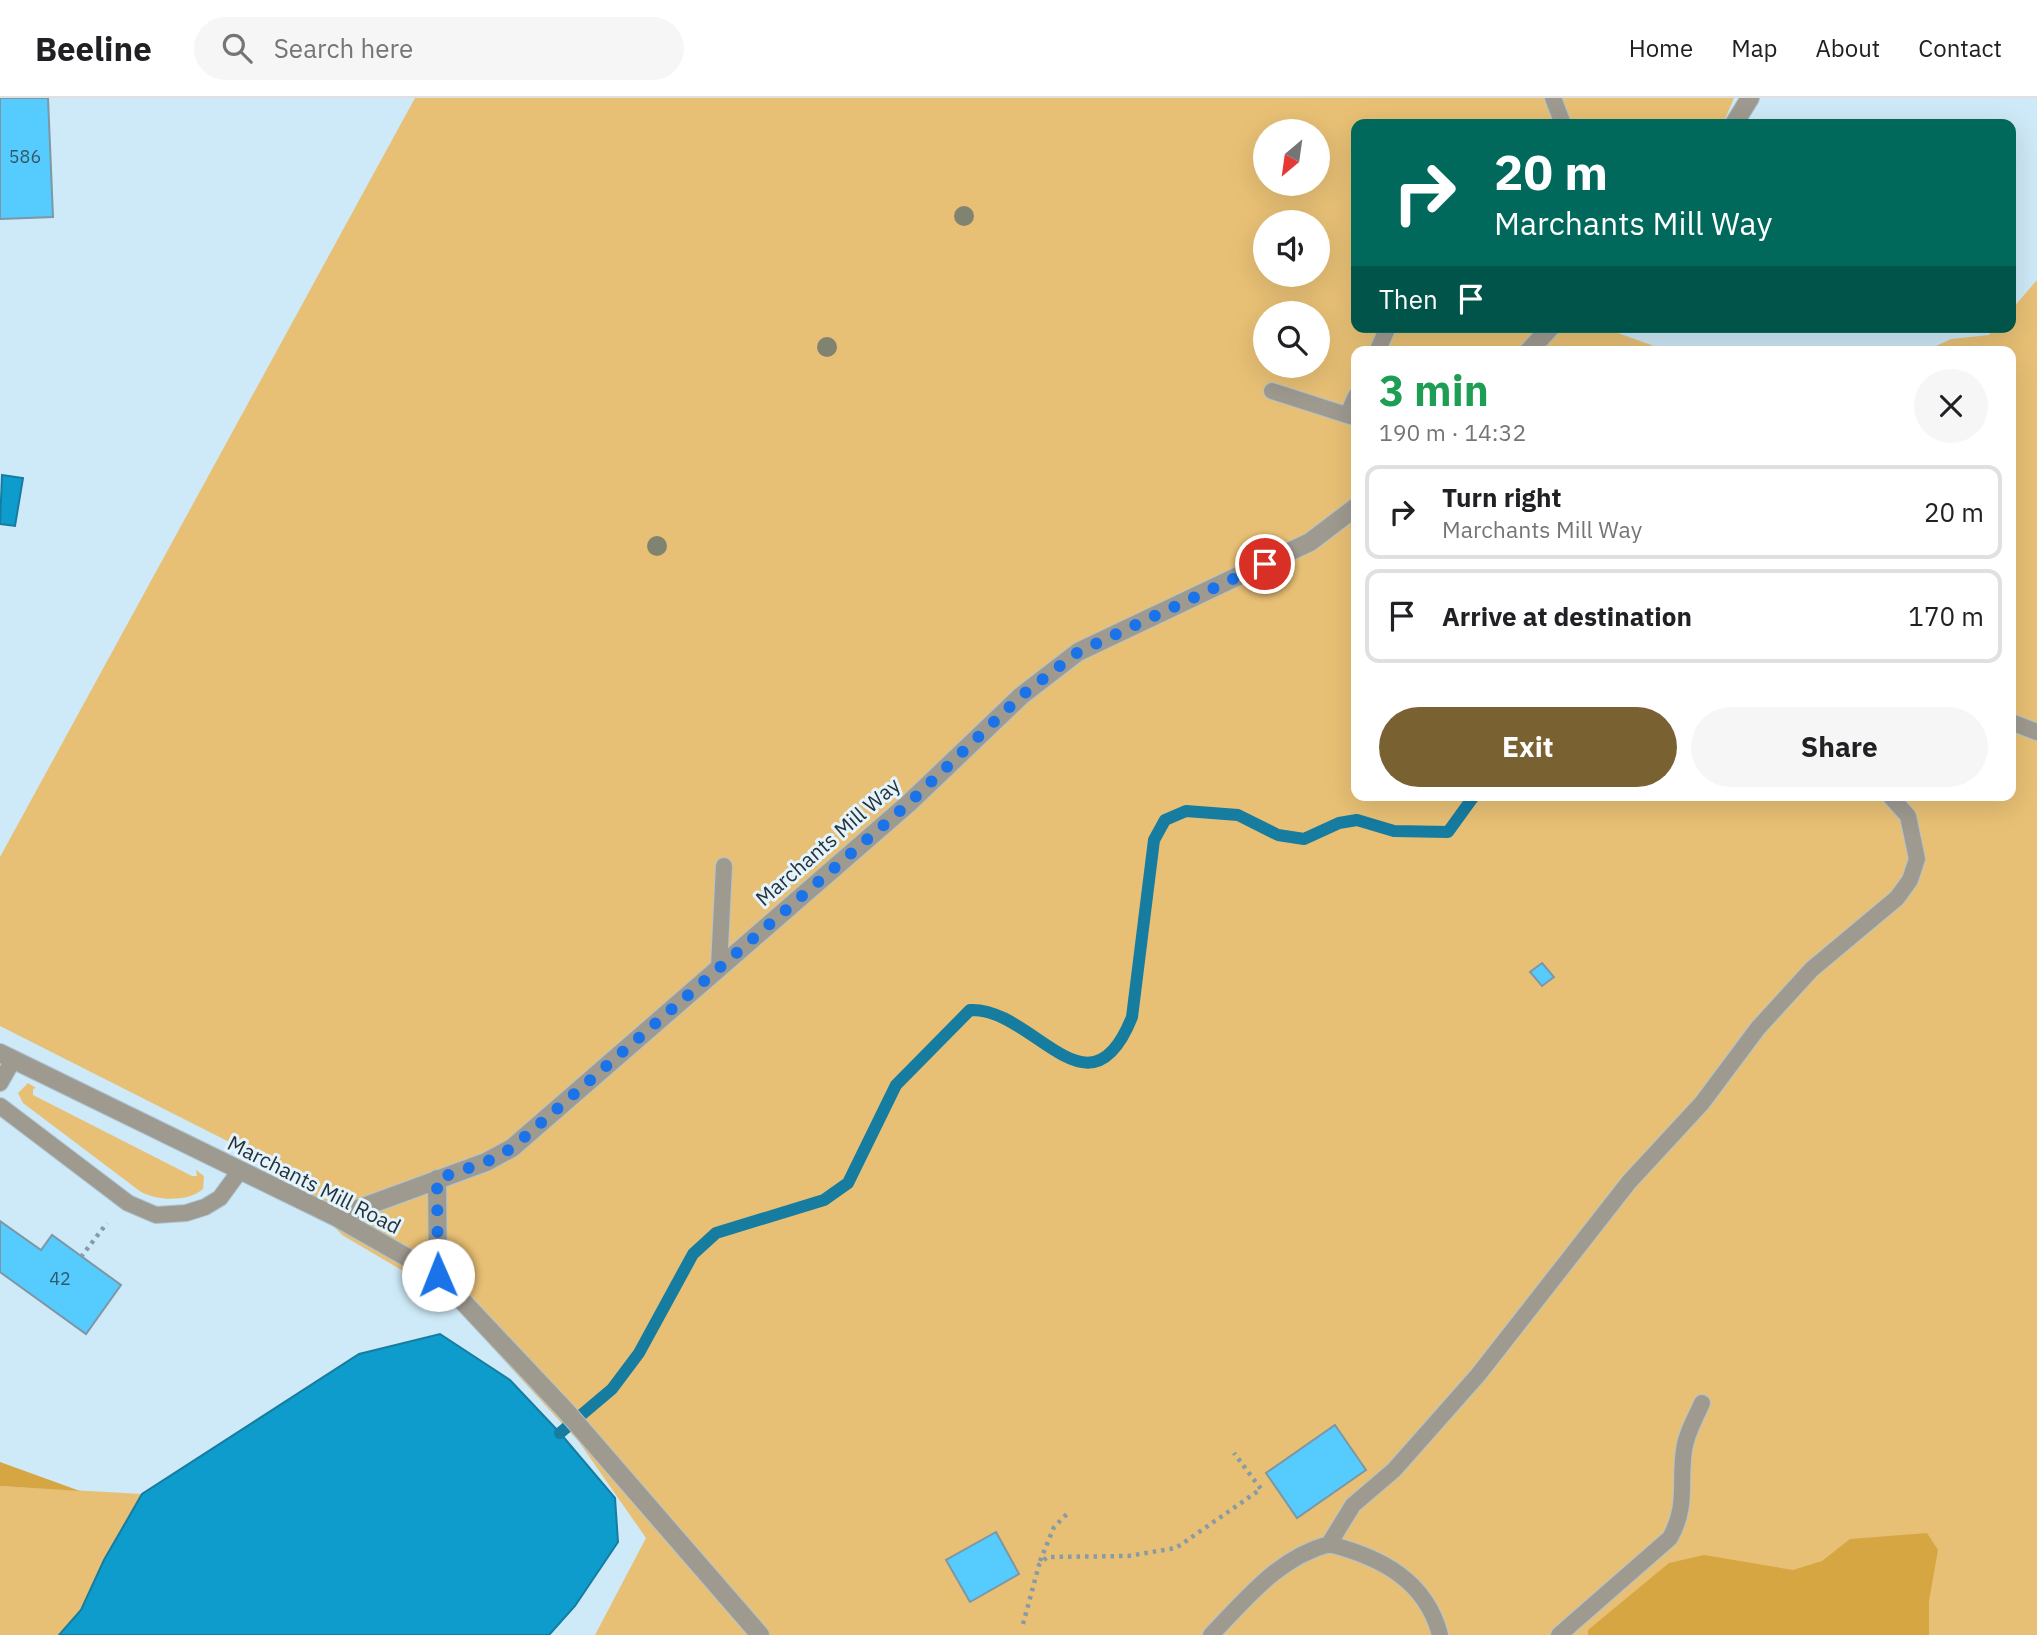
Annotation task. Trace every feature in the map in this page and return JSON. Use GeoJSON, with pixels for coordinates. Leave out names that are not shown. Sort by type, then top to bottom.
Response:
{"type":"FeatureCollection","features":[{"type":"Feature","properties":{"kind":"street"},"geometry":{"type":"LineString","coordinates":[[1737,119],[1749,98]]}},
{"type":"Feature","properties":{"kind":"street","name":"Marchants Mill Way"},"geometry":{"type":"LineString","coordinates":[[336,1217],[486,1162],[512,1148],[909,803],[1021,696],[1078,652],[1310,542],[1351,511]]}},
{"type":"Feature","properties":{"kind":"street","name":"Marchants Mill Road"},"geometry":{"type":"LineString","coordinates":[[7,1056],[239,1172],[336,1217],[438,1275],[565,1410],[760,1635]]}},
{"type":"Feature","properties":{"kind":"street"},"geometry":{"type":"LineString","coordinates":[[437,1179],[438,1275]]}},
{"type":"Feature","properties":{"kind":"lane"},"geometry":{"type":"LineString","coordinates":[[1553,98],[1561,119]]}},
{"type":"Feature","properties":{"kind":"lane"},"geometry":{"type":"LineString","coordinates":[[1272,391],[1351,416]]}},
{"type":"Feature","properties":{"kind":"lane"},"geometry":{"type":"LineString","coordinates":[[2016,724],[2037,732]]}},
{"type":"Feature","properties":{"kind":"lane"},"geometry":{"type":"LineString","coordinates":[[1329,1544],[1353,1505],[1394,1470],[1478,1375],[1629,1182],[1702,1103],[1758,1028],[1812,969],[1897,898],[1910,880],[1917,859],[1908,816],[1894,801]]}},
{"type":"Feature","properties":{"kind":"lane"},"geometry":{"type":"LineString","coordinates":[[719,967],[724,866]]}},
{"type":"Feature","properties":{"kind":"lane"},"geometry":{"type":"LineString","coordinates":[[0,1083],[7,1056]]}},
{"type":"Feature","properties":{"kind":"lane"},"geometry":{"type":"LineString","coordinates":[[0,1106],[124,1200],[137,1208],[156,1214],[186,1213],[220,1198],[239,1172]]}},
{"type":"Feature","properties":{"kind":"lane"},"geometry":{"type":"LineString","coordinates":[[1559,1635],[1670,1538],[1680,1520],[1684,1501],[1684,1447],[1702,1403]]}},
{"type":"Feature","properties":{"kind":"lane"},"geometry":{"type":"LineString","coordinates":[[1210,1635],[1269,1576],[1303,1551],[1329,1544],[1373,1558],[1396,1572],[1427,1601],[1440,1635]]}},
{"type":"Feature","properties":{"kind":"path"},"geometry":{"type":"LineString","coordinates":[[81,1257],[124,1200]]}},
{"type":"Feature","properties":{"kind":"path"},"geometry":{"type":"LineString","coordinates":[[1039,1565],[1047,1557],[1058,1555],[1128,1556],[1176,1548],[1261,1489],[1234,1453]]}},
{"type":"Feature","properties":{"kind":"path"},"geometry":{"type":"LineString","coordinates":[[1023,1625],[1039,1565],[1054,1527],[1068,1513]]}},
{"type":"Feature","properties":{"kind":"shaded area"},"geometry":{"type":"Polygon","coordinates":[[[415,98],[1734,98],[1725,119],[1351,119],[1351,333],[1618,333],[1654,346],[1351,346],[1351,801],[2016,801],[2016,346],[1936,346],[1951,339],[1990,333],[2016,333],[2016,304],[2037,280],[2037,1635],[595,1635],[646,1538],[579,1442],[444,1295],[342,1235],[279,1167],[0,1026],[0,857],[415,98]]]}},
{"type":"Feature","properties":{"kind":"shaded area"},"geometry":{"type":"Polygon","coordinates":[[[28,1083],[36,1088],[33,1089],[33,1095],[192,1176],[197,1176],[196,1170],[204,1176],[203,1189],[189,1196],[173,1199],[141,1192],[23,1103],[18,1093],[28,1083]]]}},
{"type":"Feature","properties":{"kind":"shaded area"},"geometry":{"type":"Polygon","coordinates":[[[0,1462],[80,1491],[0,1486],[0,1462]]]}},
{"type":"Feature","properties":{"kind":"shaded area"},"geometry":{"type":"Polygon","coordinates":[[[0,1486],[142,1494],[104,1560],[81,1610],[59,1635],[0,1635],[0,1486]]]}},
{"type":"Feature","properties":{"kind":"shaded area"},"geometry":{"type":"Polygon","coordinates":[[[1927,1533],[1938,1550],[1929,1601],[1929,1635],[1588,1635],[1588,1630],[1669,1563],[1704,1555],[1793,1570],[1822,1561],[1850,1539],[1927,1533]]]}},
{"type":"Feature","properties":{"kind":"water"},"geometry":{"type":"Polygon","coordinates":[[[2,475],[23,478],[15,526],[0,524],[2,475]]]}},
{"type":"Feature","properties":{"kind":"water"},"geometry":{"type":"Polygon","coordinates":[[[440,1334],[510,1380],[560,1433],[615,1498],[618,1542],[575,1606],[549,1635],[59,1635],[81,1610],[104,1560],[142,1494],[359,1354],[440,1334]]]}},
{"type":"Feature","properties":{"kind":"building"},"geometry":{"type":"Polygon","coordinates":[[[0,98],[48,98],[53,217],[0,219],[0,98]]]}},
{"type":"Feature","properties":{"kind":"building"},"geometry":{"type":"Polygon","coordinates":[[[1542,963],[1554,977],[1542,986],[1530,972],[1542,963]]]}},
{"type":"Feature","properties":{"kind":"building"},"geometry":{"type":"Polygon","coordinates":[[[0,1221],[41,1250],[52,1235],[121,1285],[86,1334],[0,1272],[0,1221]]]}},
{"type":"Feature","properties":{"kind":"building"},"geometry":{"type":"Polygon","coordinates":[[[1335,1425],[1366,1470],[1297,1518],[1266,1473],[1335,1425]]]}},
{"type":"Feature","properties":{"kind":"building"},"geometry":{"type":"Polygon","coordinates":[[[996,1532],[1019,1574],[970,1602],[946,1560],[996,1532]]]}},
{"type":"Feature","properties":{"kind":"waterway"},"geometry":{"type":"LineString","coordinates":[[560,1433],[612,1389],[639,1353],[693,1254],[716,1233],[824,1200],[848,1183],[896,1085],[970,1010],[994,1014],[1059,1053],[1079,1061],[1098,1061],[1115,1048],[1132,1017],[1154,840],[1165,820],[1186,811],[1238,815],[1278,835],[1304,839],[1339,823],[1357,820],[1394,831],[1448,832],[1470,801]]}},
{"type":"Feature","properties":{"kind":"route"},"geometry":{"type":"LineString","coordinates":[[438,1275],[437,1179],[486,1162],[512,1148],[909,803],[1021,696],[1078,652],[1265,564]]}}]}
